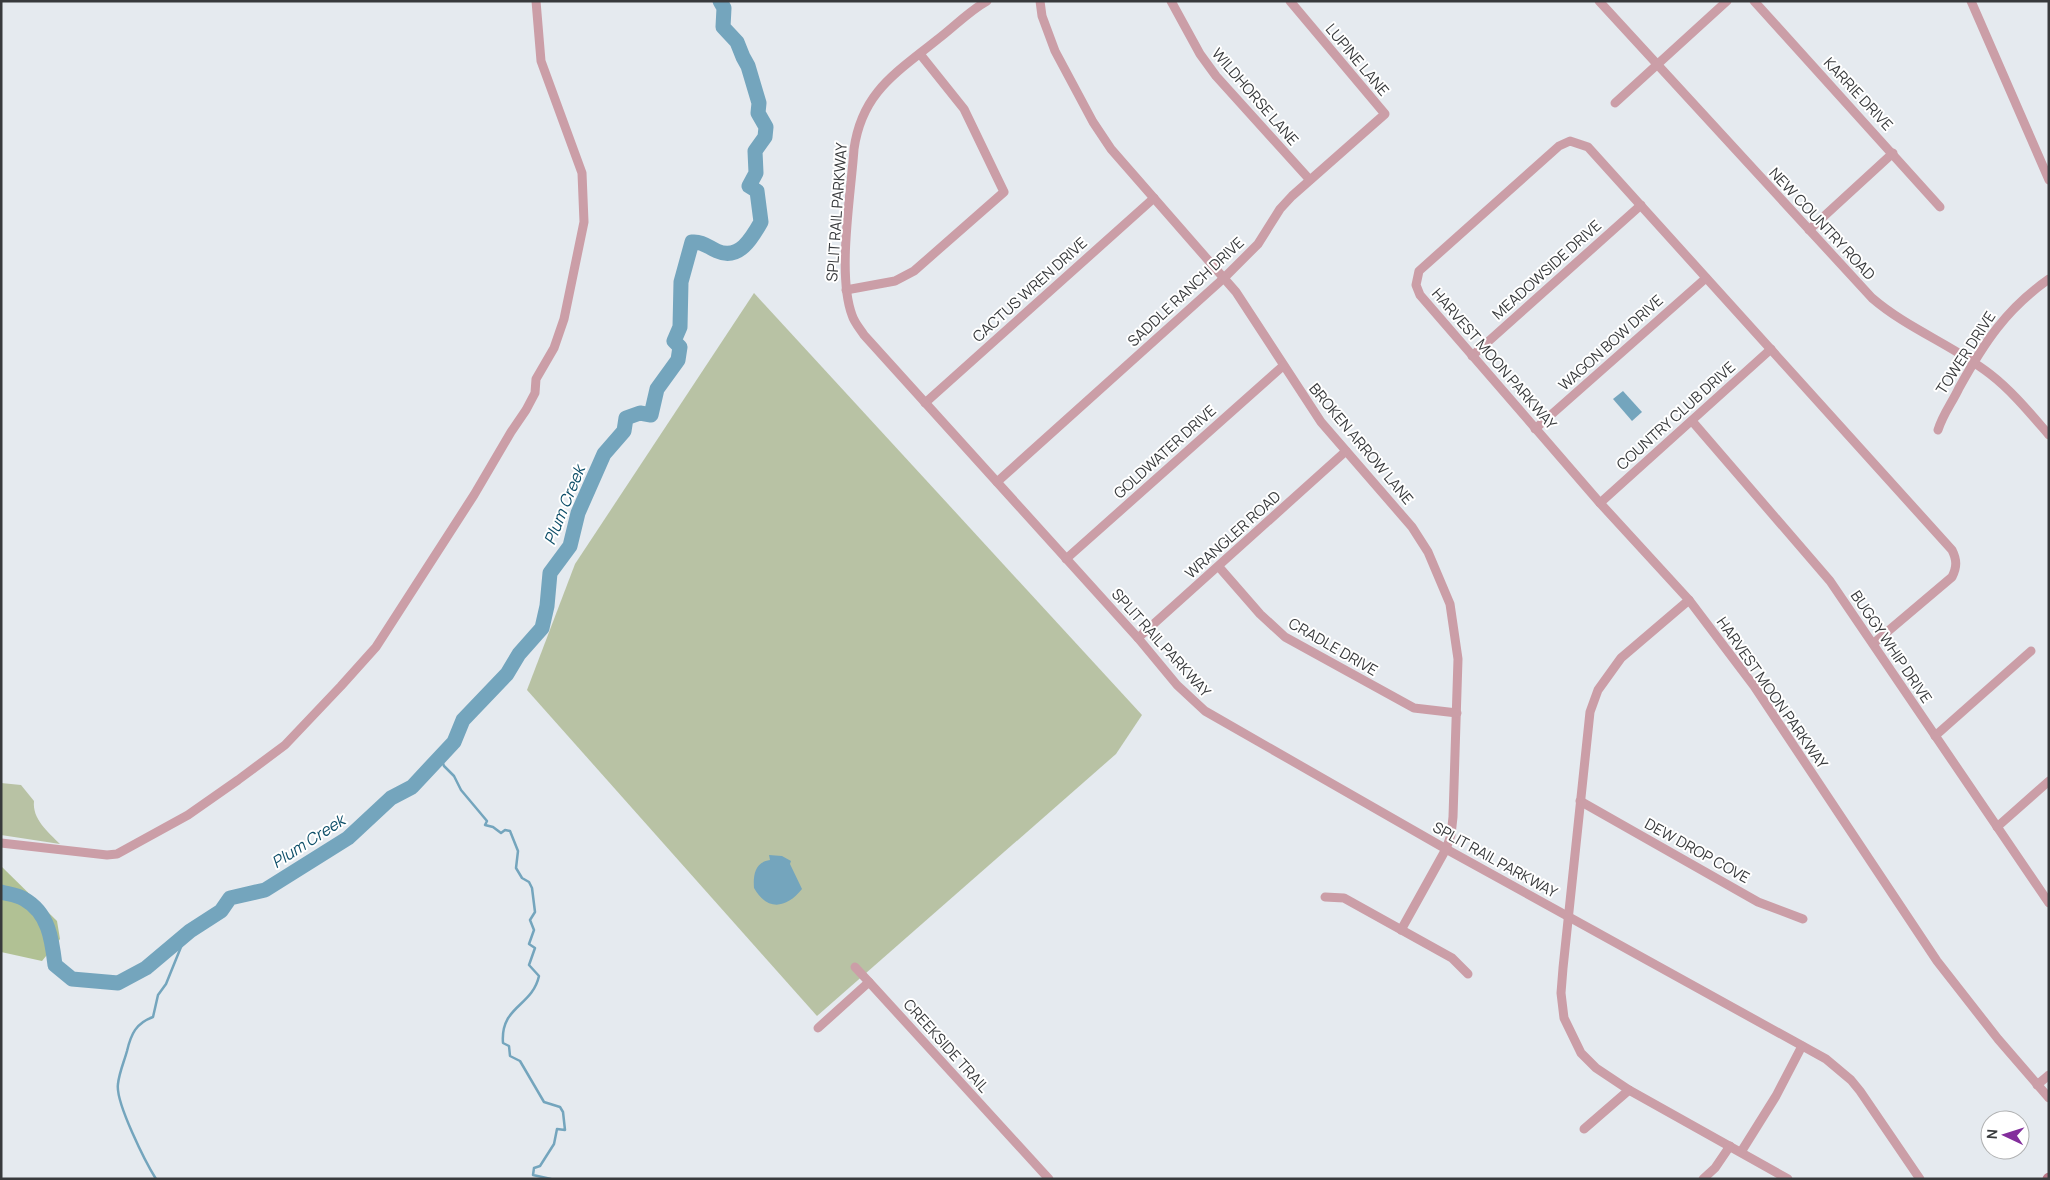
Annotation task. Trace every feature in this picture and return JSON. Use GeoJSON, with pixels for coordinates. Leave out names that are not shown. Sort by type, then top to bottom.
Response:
{"type":"FeatureCollection","features":[{"type":"Feature","properties":{"kind":"street"},"geometry":{"type":"LineString","coordinates":[[1,842],[107,855],[117,854],[188,815],[238,780],[285,745],[376,647],[474,495],[510,432],[526,410],[535,393],[536,379],[554,348],[564,319],[584,222],[582,173],[541,61],[536,1]]}},
{"type":"Feature","properties":{"kind":"street","name":"SPLIT RAIL PARKWAY"},"geometry":{"type":"LineString","coordinates":[[987,1],[878,89],[863,112],[857,129],[845,275],[852,317],[864,335],[1138,638],[1177,685],[1205,711],[1446,849],[1826,1059],[1852,1080],[1920,1179]]}},
{"type":"Feature","properties":{"kind":"street","name":"BROKEN ARROW LANE"},"geometry":{"type":"LineString","coordinates":[[1040,1],[1042,16],[1054,51],[1093,122],[1111,149],[1236,292],[1321,422],[1412,527],[1440,576],[1456,630],[1458,658],[1453,817],[1451,835],[1446,849],[1401,930]]}},
{"type":"Feature","properties":{"kind":"street","name":"WILDHORSE LANE"},"geometry":{"type":"LineString","coordinates":[[1172,1],[1200,54],[1216,76],[1310,180]]}},
{"type":"Feature","properties":{"kind":"street","name":"LUPINE LANE"},"geometry":{"type":"LineString","coordinates":[[1290,1],[1385,114]]}},
{"type":"Feature","properties":{"kind":"street","name":"NEW COUNTRY ROAD"},"geometry":{"type":"LineString","coordinates":[[1599,1],[1861,287],[1887,311],[1973,363],[2017,398],[2049,435]]}},
{"type":"Feature","properties":{"kind":"street"},"geometry":{"type":"LineString","coordinates":[[1615,103],[1727,1]]}},
{"type":"Feature","properties":{"kind":"street","name":"KARRIE DRIVE"},"geometry":{"type":"LineString","coordinates":[[1754,1],[1893,153],[1940,208]]}},
{"type":"Feature","properties":{"kind":"street"},"geometry":{"type":"LineString","coordinates":[[1971,1],[2049,180]]}},
{"type":"Feature","properties":{"kind":"street"},"geometry":{"type":"LineString","coordinates":[[846,290],[894,281],[914,271],[1004,192],[964,109],[920,54]]}},
{"type":"Feature","properties":{"kind":"street","name":"SADDLE RANCH DRIVE"},"geometry":{"type":"LineString","coordinates":[[997,482],[1224,278],[1258,244],[1280,209],[1385,114]]}},
{"type":"Feature","properties":{"kind":"street","name":"HARVEST MOON PARKWAY"},"geometry":{"type":"LineString","coordinates":[[1874,643],[1952,577],[1956,568],[1956,558],[1952,550],[1588,147],[1570,140],[1559,146],[1420,270],[1416,286],[1420,295],[1600,503],[1689,600],[1754,686],[1937,961],[2049,1098]]}},
{"type":"Feature","properties":{"kind":"street"},"geometry":{"type":"LineString","coordinates":[[1809,230],[1893,153]]}},
{"type":"Feature","properties":{"kind":"street","name":"CACTUS WREN DRIVE"},"geometry":{"type":"LineString","coordinates":[[926,403],[1154,198]]}},
{"type":"Feature","properties":{"kind":"street","name":"MEADOWSIDE DRIVE"},"geometry":{"type":"LineString","coordinates":[[1472,356],[1641,205]]}},
{"type":"Feature","properties":{"kind":"street","name":"WAGON BOW DRIVE"},"geometry":{"type":"LineString","coordinates":[[1536,429],[1706,278]]}},
{"type":"Feature","properties":{"kind":"street","name":"TOWER DRIVE"},"geometry":{"type":"LineString","coordinates":[[1938,430],[1944,412],[1973,363],[2010,311],[2049,279]]}},
{"type":"Feature","properties":{"kind":"street","name":"COUNTRY CLUB DRIVE"},"geometry":{"type":"LineString","coordinates":[[1600,503],[1771,349]]}},
{"type":"Feature","properties":{"kind":"street","name":"GOLDWATER DRIVE"},"geometry":{"type":"LineString","coordinates":[[1066,559],[1283,366]]}},
{"type":"Feature","properties":{"kind":"street","name":"BUGGY WHIP DRIVE"},"geometry":{"type":"LineString","coordinates":[[1692,421],[1830,581],[1874,643],[2049,903]]}},
{"type":"Feature","properties":{"kind":"street","name":"WRANGLER ROAD"},"geometry":{"type":"LineString","coordinates":[[1138,638],[1346,451]]}},
{"type":"Feature","properties":{"kind":"street","name":"CRADLE DRIVE"},"geometry":{"type":"LineString","coordinates":[[1218,567],[1260,614],[1285,637],[1414,708],[1456,713]]}},
{"type":"Feature","properties":{"kind":"street"},"geometry":{"type":"LineString","coordinates":[[1689,600],[1621,658],[1598,690],[1590,712],[1561,993],[1564,1018],[1581,1053],[1596,1068],[1629,1090],[1788,1179]]}},
{"type":"Feature","properties":{"kind":"street"},"geometry":{"type":"LineString","coordinates":[[1935,736],[2031,651]]}},
{"type":"Feature","properties":{"kind":"street"},"geometry":{"type":"LineString","coordinates":[[1997,827],[2049,781]]}},
{"type":"Feature","properties":{"kind":"street","name":"DEW DROP COVE"},"geometry":{"type":"LineString","coordinates":[[1580,801],[1758,902],[1803,919]]}},
{"type":"Feature","properties":{"kind":"street"},"geometry":{"type":"LineString","coordinates":[[1325,897],[1344,898],[1452,958],[1468,974]]}},
{"type":"Feature","properties":{"kind":"street","name":"CREEKSIDE TRAIL"},"geometry":{"type":"LineString","coordinates":[[855,967],[1050,1179]]}},
{"type":"Feature","properties":{"kind":"street"},"geometry":{"type":"LineString","coordinates":[[818,1028],[869,982]]}},
{"type":"Feature","properties":{"kind":"street"},"geometry":{"type":"LineString","coordinates":[[1741,1152],[1776,1096],[1802,1046]]}},
{"type":"Feature","properties":{"kind":"street"},"geometry":{"type":"LineString","coordinates":[[2037,1085],[2049,1075]]}},
{"type":"Feature","properties":{"kind":"street"},"geometry":{"type":"LineString","coordinates":[[1584,1129],[1629,1090]]}},
{"type":"Feature","properties":{"kind":"street"},"geometry":{"type":"LineString","coordinates":[[1703,1179],[1715,1168],[1730,1146]]}},
{"type":"Feature","properties":{"kind":"green space"},"geometry":{"type":"Polygon","coordinates":[[[754,293],[1142,715],[1116,754],[817,1016],[527,690],[575,564],[754,293]]]}},
{"type":"Feature","properties":{"kind":"green space"},"geometry":{"type":"Polygon","coordinates":[[[1,783],[21,785],[34,801],[34,808],[38,819],[60,844],[1,835],[1,783]]]}},
{"type":"Feature","properties":{"kind":"green space"},"geometry":{"type":"Polygon","coordinates":[[[1,866],[57,921],[60,939],[42,961],[1,952],[1,866]]]}},
{"type":"Feature","properties":{"kind":"water"},"geometry":{"type":"Polygon","coordinates":[[[1623,391],[1642,412],[1632,421],[1613,399],[1623,391]]]}},
{"type":"Feature","properties":{"kind":"water"},"geometry":{"type":"Polygon","coordinates":[[[769,855],[782,856],[791,861],[790,864],[802,889],[790,901],[783,904],[771,904],[765,901],[754,888],[756,870],[761,863],[770,860],[769,855]]]}},
{"type":"Feature","properties":{"kind":"waterway","name":"Plum Creek"},"geometry":{"type":"LineString","coordinates":[[1,892],[22,898],[39,912],[48,928],[55,965],[72,979],[118,983],[146,968],[190,931],[221,911],[230,898],[265,890],[348,838],[391,798],[412,787],[454,742],[463,720],[507,674],[519,654],[542,628],[547,606],[550,573],[570,546],[578,513],[604,454],[624,431],[626,418],[640,413],[651,415],[657,389],[678,360],[680,347],[674,341],[680,327],[681,282],[692,242],[702,243],[717,251],[732,253],[749,241],[761,222],[757,191],[749,186],[756,173],[755,151],[765,137],[766,127],[758,113],[759,103],[748,66],[737,42],[723,27],[724,8],[720,1]]}},
{"type":"Feature","properties":{"kind":"waterway"},"geometry":{"type":"LineString","coordinates":[[440,756],[444,766],[454,776],[461,790],[487,821],[485,825],[493,827],[501,833],[505,830],[510,831],[518,851],[516,868],[522,878],[529,882],[532,888],[535,912],[530,920],[534,930],[529,944],[535,948],[529,965],[539,976],[530,994],[506,1021],[503,1031],[503,1043],[509,1046],[510,1056],[520,1061],[544,1102],[560,1107],[563,1112],[565,1130],[557,1129],[554,1144],[540,1166],[534,1168],[533,1175],[551,1179]]}},
{"type":"Feature","properties":{"kind":"waterway"},"geometry":{"type":"LineString","coordinates":[[156,1179],[126,1118],[118,1093],[118,1084],[120,1072],[133,1034],[142,1022],[153,1017],[158,995],[166,984],[184,936]]}}]}
